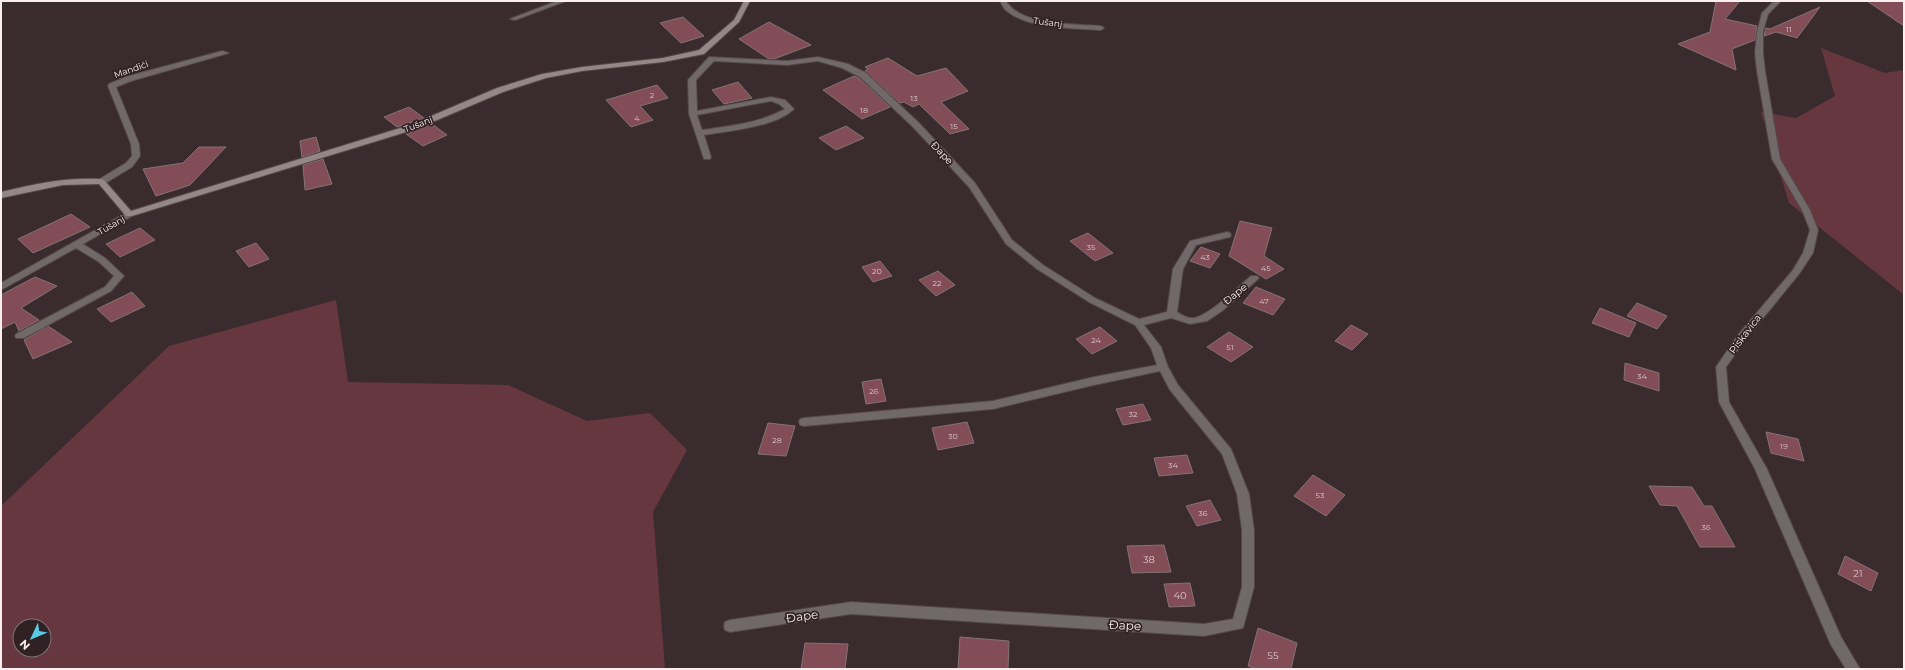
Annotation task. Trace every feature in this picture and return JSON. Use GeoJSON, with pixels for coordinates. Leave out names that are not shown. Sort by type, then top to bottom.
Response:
{"type":"FeatureCollection","features":[{"type":"Feature","properties":{"kind":"street"},"geometry":{"type":"LineString","coordinates":[[513,19],[563,1]]}},
{"type":"Feature","properties":{"kind":"street","name":"Tušanj"},"geometry":{"type":"LineString","coordinates":[[1,287],[129,214],[413,127],[500,90],[545,76],[582,69],[663,60],[701,52],[737,21],[747,1]]}},
{"type":"Feature","properties":{"kind":"street","name":"Tušanj"},"geometry":{"type":"LineString","coordinates":[[1003,1],[1003,5],[1016,15],[1036,22],[1101,28]]}},
{"type":"Feature","properties":{"kind":"street","name":"Piskavica"},"geometry":{"type":"LineString","coordinates":[[1778,1],[1765,13],[1760,32],[1759,53],[1761,71],[1776,159],[1806,210],[1814,230],[1808,253],[1796,272],[1756,319],[1721,367],[1724,402],[1761,469],[1836,641],[1854,669]]}},
{"type":"Feature","properties":{"kind":"street"},"geometry":{"type":"LineString","coordinates":[[701,52],[712,60],[692,80],[693,114],[707,157]]}},
{"type":"Feature","properties":{"kind":"street","name":"Mandići"},"geometry":{"type":"LineString","coordinates":[[101,182],[130,165],[136,156],[135,144],[112,86],[128,79],[225,53]]}},
{"type":"Feature","properties":{"kind":"street","name":"Đape"},"geometry":{"type":"LineString","coordinates":[[712,60],[787,63],[818,59],[844,66],[863,75],[916,125],[972,185],[1009,242],[1040,267],[1092,300],[1138,323],[1156,347],[1163,367],[1174,387],[1227,452],[1243,494],[1248,530],[1248,587],[1238,624],[1204,630],[851,608],[730,626]]}},
{"type":"Feature","properties":{"kind":"street"},"geometry":{"type":"LineString","coordinates":[[693,114],[771,99],[782,102],[790,109],[774,119],[762,123],[700,133]]}},
{"type":"Feature","properties":{"kind":"street"},"geometry":{"type":"LineString","coordinates":[[1,195],[54,182],[86,180],[101,182],[129,214]]}},
{"type":"Feature","properties":{"kind":"street"},"geometry":{"type":"LineString","coordinates":[[1138,323],[1172,314],[1178,269],[1193,243],[1227,236]]}},
{"type":"Feature","properties":{"kind":"street"},"geometry":{"type":"LineString","coordinates":[[20,336],[108,289],[119,276],[102,260],[76,244]]}},
{"type":"Feature","properties":{"kind":"street","name":"Đape"},"geometry":{"type":"LineString","coordinates":[[1172,314],[1184,320],[1194,321],[1209,315],[1254,278]]}},
{"type":"Feature","properties":{"kind":"street"},"geometry":{"type":"LineString","coordinates":[[804,422],[993,405],[1094,381],[1163,367]]}},
{"type":"Feature","properties":{"kind":"shaded area"},"geometry":{"type":"Polygon","coordinates":[[[1821,48],[1885,73],[1904,70],[1904,295],[1789,203],[1761,112],[1796,118],[1835,96],[1821,48]]]}},
{"type":"Feature","properties":{"kind":"shaded area"},"geometry":{"type":"Polygon","coordinates":[[[336,300],[348,382],[508,385],[587,421],[650,413],[687,450],[653,512],[665,669],[1,669],[1,506],[169,346],[336,300]]]}},
{"type":"Feature","properties":{"kind":"building"},"geometry":{"type":"Polygon","coordinates":[[[1716,1],[1740,1],[1725,19],[1757,26],[1755,40],[1732,49],[1736,70],[1678,44],[1710,32],[1716,1]]]}},
{"type":"Feature","properties":{"kind":"building"},"geometry":{"type":"Polygon","coordinates":[[[1867,1],[1904,1],[1904,26],[1867,1]]]}},
{"type":"Feature","properties":{"kind":"building"},"geometry":{"type":"Polygon","coordinates":[[[1820,7],[1797,38],[1776,32],[1764,36],[1766,28],[1770,29],[1820,7]]]}},
{"type":"Feature","properties":{"kind":"building"},"geometry":{"type":"Polygon","coordinates":[[[683,17],[704,36],[681,43],[660,23],[683,17]]]}},
{"type":"Feature","properties":{"kind":"building"},"geometry":{"type":"Polygon","coordinates":[[[769,22],[811,45],[774,59],[769,59],[739,39],[769,22]]]}},
{"type":"Feature","properties":{"kind":"building"},"geometry":{"type":"Polygon","coordinates":[[[888,58],[917,76],[946,68],[968,91],[941,102],[969,129],[950,134],[919,104],[913,107],[904,102],[900,103],[865,71],[868,69],[865,67],[888,58]]]}},
{"type":"Feature","properties":{"kind":"building"},"geometry":{"type":"Polygon","coordinates":[[[854,76],[859,78],[890,107],[862,119],[823,90],[854,76]]]}},
{"type":"Feature","properties":{"kind":"building"},"geometry":{"type":"Polygon","coordinates":[[[738,82],[752,98],[724,104],[712,90],[738,82]]]}},
{"type":"Feature","properties":{"kind":"building"},"geometry":{"type":"Polygon","coordinates":[[[657,85],[668,98],[640,106],[653,120],[631,127],[606,100],[657,85]]]}},
{"type":"Feature","properties":{"kind":"building"},"geometry":{"type":"Polygon","coordinates":[[[409,107],[424,118],[397,127],[384,117],[409,107]]]}},
{"type":"Feature","properties":{"kind":"building"},"geometry":{"type":"Polygon","coordinates":[[[432,124],[447,135],[423,146],[406,134],[432,124]]]}},
{"type":"Feature","properties":{"kind":"building"},"geometry":{"type":"Polygon","coordinates":[[[846,126],[864,138],[836,150],[819,138],[846,126]]]}},
{"type":"Feature","properties":{"kind":"building"},"geometry":{"type":"Polygon","coordinates":[[[316,137],[320,151],[302,157],[300,141],[316,137]]]}},
{"type":"Feature","properties":{"kind":"building"},"geometry":{"type":"Polygon","coordinates":[[[199,147],[226,147],[190,185],[156,196],[143,169],[183,163],[199,147]]]}},
{"type":"Feature","properties":{"kind":"building"},"geometry":{"type":"Polygon","coordinates":[[[323,159],[332,184],[305,190],[303,165],[323,159]]]}},
{"type":"Feature","properties":{"kind":"building"},"geometry":{"type":"Polygon","coordinates":[[[71,214],[90,227],[33,253],[18,239],[71,214]]]}},
{"type":"Feature","properties":{"kind":"building"},"geometry":{"type":"Polygon","coordinates":[[[1240,221],[1272,228],[1264,256],[1284,269],[1266,279],[1229,256],[1240,221]]]}},
{"type":"Feature","properties":{"kind":"building"},"geometry":{"type":"Polygon","coordinates":[[[140,228],[155,240],[120,257],[106,244],[140,228]]]}},
{"type":"Feature","properties":{"kind":"building"},"geometry":{"type":"Polygon","coordinates":[[[1088,233],[1113,253],[1095,261],[1070,241],[1088,233]]]}},
{"type":"Feature","properties":{"kind":"building"},"geometry":{"type":"Polygon","coordinates":[[[256,243],[269,259],[249,267],[236,251],[256,243]]]}},
{"type":"Feature","properties":{"kind":"building"},"geometry":{"type":"Polygon","coordinates":[[[1201,247],[1220,254],[1210,268],[1190,261],[1201,247]]]}},
{"type":"Feature","properties":{"kind":"building"},"geometry":{"type":"Polygon","coordinates":[[[880,261],[892,276],[873,282],[862,267],[880,261]]]}},
{"type":"Feature","properties":{"kind":"building"},"geometry":{"type":"Polygon","coordinates":[[[938,271],[955,285],[936,296],[919,280],[938,271]]]}},
{"type":"Feature","properties":{"kind":"building"},"geometry":{"type":"Polygon","coordinates":[[[35,277],[57,286],[21,308],[39,320],[19,331],[15,322],[1,329],[1,295],[35,277]]]}},
{"type":"Feature","properties":{"kind":"building"},"geometry":{"type":"Polygon","coordinates":[[[1256,287],[1285,299],[1273,315],[1243,303],[1256,287]]]}},
{"type":"Feature","properties":{"kind":"building"},"geometry":{"type":"Polygon","coordinates":[[[132,292],[145,306],[111,322],[97,309],[132,292]]]}},
{"type":"Feature","properties":{"kind":"building"},"geometry":{"type":"Polygon","coordinates":[[[1637,303],[1667,316],[1657,329],[1627,316],[1637,303]]]}},
{"type":"Feature","properties":{"kind":"building"},"geometry":{"type":"Polygon","coordinates":[[[1600,308],[1636,323],[1629,337],[1592,323],[1600,308]]]}},
{"type":"Feature","properties":{"kind":"building"},"geometry":{"type":"Polygon","coordinates":[[[1351,325],[1368,334],[1352,350],[1335,341],[1351,325]]]}},
{"type":"Feature","properties":{"kind":"building"},"geometry":{"type":"Polygon","coordinates":[[[48,326],[72,342],[33,359],[24,340],[48,326]]]}},
{"type":"Feature","properties":{"kind":"building"},"geometry":{"type":"Polygon","coordinates":[[[1100,327],[1117,341],[1092,354],[1076,339],[1100,327]]]}},
{"type":"Feature","properties":{"kind":"building"},"geometry":{"type":"Polygon","coordinates":[[[1229,332],[1253,347],[1231,362],[1207,347],[1229,332]]]}},
{"type":"Feature","properties":{"kind":"building"},"geometry":{"type":"Polygon","coordinates":[[[1625,363],[1659,373],[1659,391],[1624,380],[1625,363]]]}},
{"type":"Feature","properties":{"kind":"building"},"geometry":{"type":"Polygon","coordinates":[[[881,379],[886,401],[866,404],[862,382],[881,379]]]}},
{"type":"Feature","properties":{"kind":"building"},"geometry":{"type":"Polygon","coordinates":[[[1143,404],[1151,420],[1123,425],[1116,409],[1143,404]]]}},
{"type":"Feature","properties":{"kind":"building"},"geometry":{"type":"Polygon","coordinates":[[[967,422],[974,443],[938,450],[932,428],[967,422]]]}},
{"type":"Feature","properties":{"kind":"building"},"geometry":{"type":"Polygon","coordinates":[[[768,423],[795,426],[786,456],[758,454],[768,423]]]}},
{"type":"Feature","properties":{"kind":"building"},"geometry":{"type":"Polygon","coordinates":[[[1766,432],[1798,439],[1804,461],[1771,453],[1766,432]]]}},
{"type":"Feature","properties":{"kind":"building"},"geometry":{"type":"Polygon","coordinates":[[[1187,455],[1193,473],[1159,476],[1154,458],[1187,455]]]}},
{"type":"Feature","properties":{"kind":"building"},"geometry":{"type":"Polygon","coordinates":[[[1313,475],[1345,495],[1326,516],[1294,496],[1313,475]]]}},
{"type":"Feature","properties":{"kind":"building"},"geometry":{"type":"Polygon","coordinates":[[[1649,486],[1692,487],[1704,506],[1712,506],[1735,547],[1700,547],[1677,506],[1660,505],[1649,486]]]}},
{"type":"Feature","properties":{"kind":"building"},"geometry":{"type":"Polygon","coordinates":[[[1210,500],[1221,520],[1197,526],[1186,506],[1210,500]]]}},
{"type":"Feature","properties":{"kind":"building"},"geometry":{"type":"Polygon","coordinates":[[[1164,545],[1171,572],[1132,573],[1127,546],[1164,545]]]}},
{"type":"Feature","properties":{"kind":"building"},"geometry":{"type":"Polygon","coordinates":[[[1845,556],[1878,573],[1871,591],[1838,574],[1845,556]]]}},
{"type":"Feature","properties":{"kind":"building"},"geometry":{"type":"Polygon","coordinates":[[[1190,583],[1195,606],[1169,607],[1164,584],[1190,583]]]}},
{"type":"Feature","properties":{"kind":"building"},"geometry":{"type":"Polygon","coordinates":[[[1258,628],[1297,643],[1291,669],[1256,669],[1248,666],[1258,628]]]}},
{"type":"Feature","properties":{"kind":"building"},"geometry":{"type":"Polygon","coordinates":[[[960,637],[1009,641],[1008,669],[958,669],[960,637]]]}},
{"type":"Feature","properties":{"kind":"building"},"geometry":{"type":"Polygon","coordinates":[[[805,643],[848,644],[845,669],[801,669],[805,643]]]}}]}
